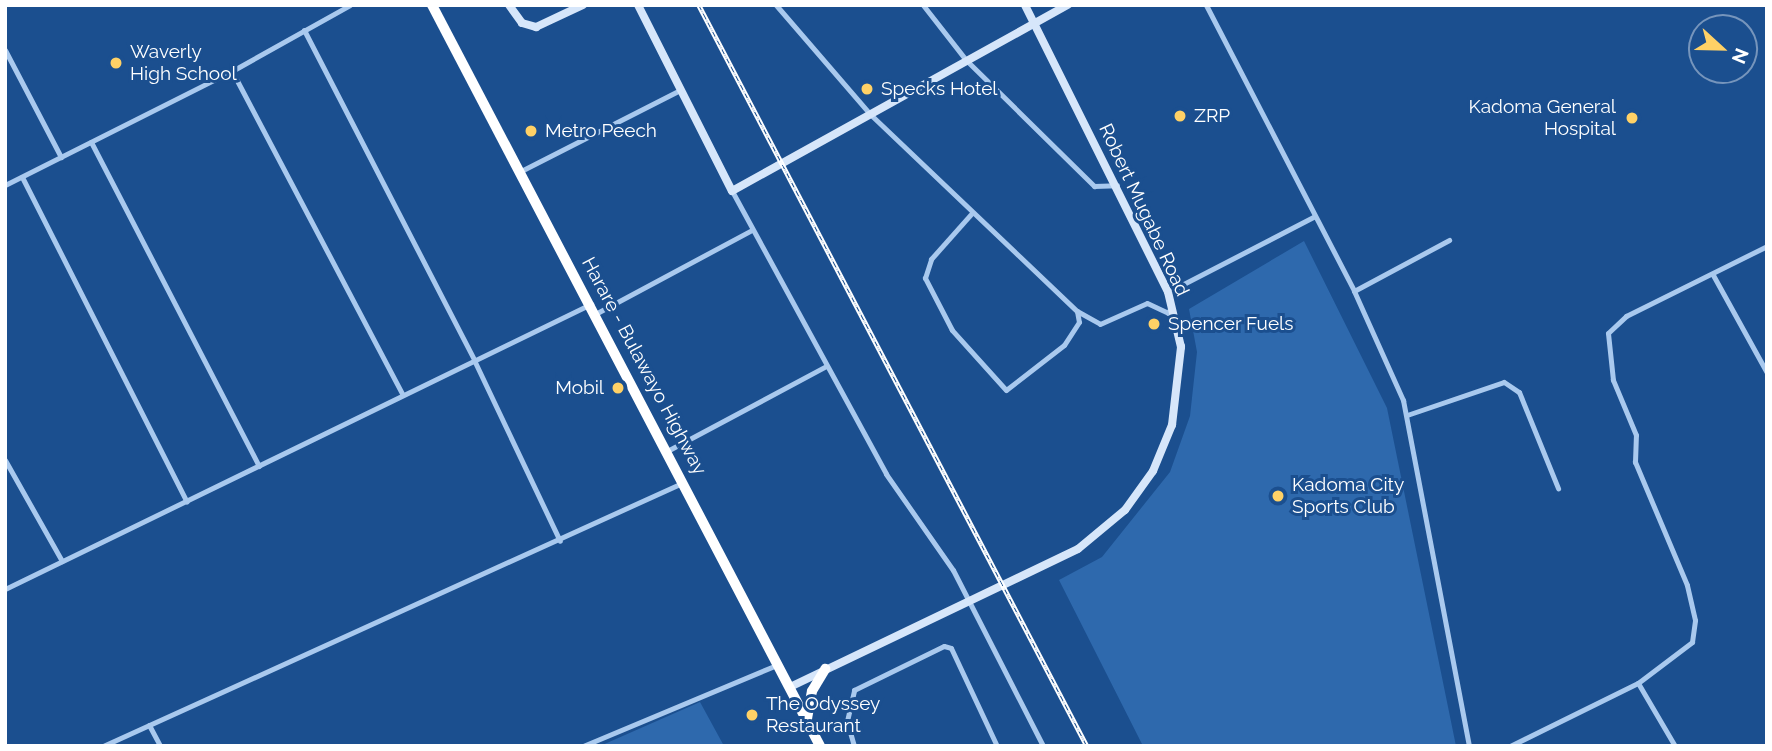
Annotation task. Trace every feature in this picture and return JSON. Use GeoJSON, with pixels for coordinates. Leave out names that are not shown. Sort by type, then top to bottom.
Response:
{"type":"FeatureCollection","features":[{"type":"Feature","properties":{"kind":"highway","name":"Harare - Bulawayo Highway"},"geometry":{"type":"LineString","coordinates":[[432,5],[685,482],[820,746]]}},
{"type":"Feature","properties":{"kind":"highway"},"geometry":{"type":"LineString","coordinates":[[807,720],[812,691],[825,669]]}},
{"type":"Feature","properties":{"kind":"street"},"geometry":{"type":"LineString","coordinates":[[5,186],[232,71],[350,5]]}},
{"type":"Feature","properties":{"kind":"street"},"geometry":{"type":"LineString","coordinates":[[509,5],[522,23],[536,27],[583,5]]}},
{"type":"Feature","properties":{"kind":"street"},"geometry":{"type":"LineString","coordinates":[[638,5],[752,230],[826,366],[886,474],[953,570],[1043,746]]}},
{"type":"Feature","properties":{"kind":"street"},"geometry":{"type":"LineString","coordinates":[[776,5],[871,115],[1077,311],[1100,324],[1147,303],[1168,313],[1172,304]]}},
{"type":"Feature","properties":{"kind":"street"},"geometry":{"type":"LineString","coordinates":[[923,5],[966,60],[1094,186],[1117,185]]}},
{"type":"Feature","properties":{"kind":"street","name":"Robert Mugabe Road"},"geometry":{"type":"LineString","coordinates":[[790,687],[1078,549],[1111,524],[1140,490],[1164,445],[1178,400],[1181,347],[1172,304],[1117,185],[1025,5]]}},
{"type":"Feature","properties":{"kind":"street"},"geometry":{"type":"LineString","coordinates":[[732,191],[1069,5]]}},
{"type":"Feature","properties":{"kind":"street"},"geometry":{"type":"LineString","coordinates":[[1206,5],[1353,291],[1407,415],[1469,746]]}},
{"type":"Feature","properties":{"kind":"street"},"geometry":{"type":"LineString","coordinates":[[304,30],[474,359],[560,541]]}},
{"type":"Feature","properties":{"kind":"street"},"geometry":{"type":"LineString","coordinates":[[5,50],[61,157]]}},
{"type":"Feature","properties":{"kind":"street"},"geometry":{"type":"LineString","coordinates":[[232,71],[402,394]]}},
{"type":"Feature","properties":{"kind":"street"},"geometry":{"type":"LineString","coordinates":[[521,171],[680,90]]}},
{"type":"Feature","properties":{"kind":"street"},"geometry":{"type":"LineString","coordinates":[[91,142],[259,466]]}},
{"type":"Feature","properties":{"kind":"street"},"geometry":{"type":"LineString","coordinates":[[22,177],[187,502]]}},
{"type":"Feature","properties":{"kind":"street"},"geometry":{"type":"LineString","coordinates":[[972,213],[931,259],[925,278],[952,330],[1000,388],[1014,387],[1064,345],[1079,322],[1077,311]]}},
{"type":"Feature","properties":{"kind":"street"},"geometry":{"type":"LineString","coordinates":[[1168,292],[1315,216]]}},
{"type":"Feature","properties":{"kind":"street"},"geometry":{"type":"LineString","coordinates":[[5,589],[474,359],[594,309],[752,230]]}},
{"type":"Feature","properties":{"kind":"street"},"geometry":{"type":"LineString","coordinates":[[1353,291],[1449,240]]}},
{"type":"Feature","properties":{"kind":"street"},"geometry":{"type":"LineString","coordinates":[[1510,746],[1638,683],[1692,642],[1695,620],[1687,585],[1635,462],[1636,435],[1613,380],[1608,333],[1626,316],[1767,246]]}},
{"type":"Feature","properties":{"kind":"street"},"geometry":{"type":"LineString","coordinates":[[1713,275],[1767,373]]}},
{"type":"Feature","properties":{"kind":"street"},"geometry":{"type":"LineString","coordinates":[[668,450],[826,366]]}},
{"type":"Feature","properties":{"kind":"street"},"geometry":{"type":"LineString","coordinates":[[1407,415],[1504,382],[1519,392],[1559,488]]}},
{"type":"Feature","properties":{"kind":"street"},"geometry":{"type":"LineString","coordinates":[[5,460],[62,561]]}},
{"type":"Feature","properties":{"kind":"street"},"geometry":{"type":"LineString","coordinates":[[103,746],[685,482]]}},
{"type":"Feature","properties":{"kind":"street"},"geometry":{"type":"LineString","coordinates":[[854,746],[847,721],[854,690],[944,646],[951,648],[997,746]]}},
{"type":"Feature","properties":{"kind":"street"},"geometry":{"type":"LineString","coordinates":[[583,746],[779,664]]}},
{"type":"Feature","properties":{"kind":"street"},"geometry":{"type":"LineString","coordinates":[[1638,683],[1675,746]]}},
{"type":"Feature","properties":{"kind":"street"},"geometry":{"type":"LineString","coordinates":[[149,725],[160,746]]}},
{"type":"Feature","properties":{"kind":"shaded area","name":"Kadoma City Sports Club"},"geometry":{"type":"Polygon","coordinates":[[[1304,241],[1387,408],[1456,746],[1143,746],[1059,580],[1102,557],[1170,472],[1190,416],[1197,352],[1189,309],[1304,241]]]}},
{"type":"Feature","properties":{"kind":"shaded area"},"geometry":{"type":"Polygon","coordinates":[[[700,702],[724,746],[600,746],[700,702]]]}},
{"type":"Feature","properties":{"kind":"railway"},"geometry":{"type":"LineString","coordinates":[[699,5],[1087,746]]}},
{"type":"Feature","properties":{"kind":"place","name":"Waverly High School"},"geometry":{"type":"Point","coordinates":[116,63]}},
{"type":"Feature","properties":{"kind":"place","name":"Specks Hotel"},"geometry":{"type":"Point","coordinates":[867,89]}},
{"type":"Feature","properties":{"kind":"place","name":"ZRP"},"geometry":{"type":"Point","coordinates":[1180,116]}},
{"type":"Feature","properties":{"kind":"place","name":"Kadoma General Hospital"},"geometry":{"type":"Point","coordinates":[1632,118]}},
{"type":"Feature","properties":{"kind":"place","name":"Metro Peech"},"geometry":{"type":"Point","coordinates":[531,131]}},
{"type":"Feature","properties":{"kind":"place","name":"Spencer Fuels"},"geometry":{"type":"Point","coordinates":[1154,324]}},
{"type":"Feature","properties":{"kind":"place","name":"Mobil"},"geometry":{"type":"Point","coordinates":[618,388]}},
{"type":"Feature","properties":{"kind":"place","name":"Kadoma City Sports Club"},"geometry":{"type":"Point","coordinates":[1278,496]}},
{"type":"Feature","properties":{"kind":"place","name":"The Odyssey Restaurant"},"geometry":{"type":"Point","coordinates":[752,715]}}]}
